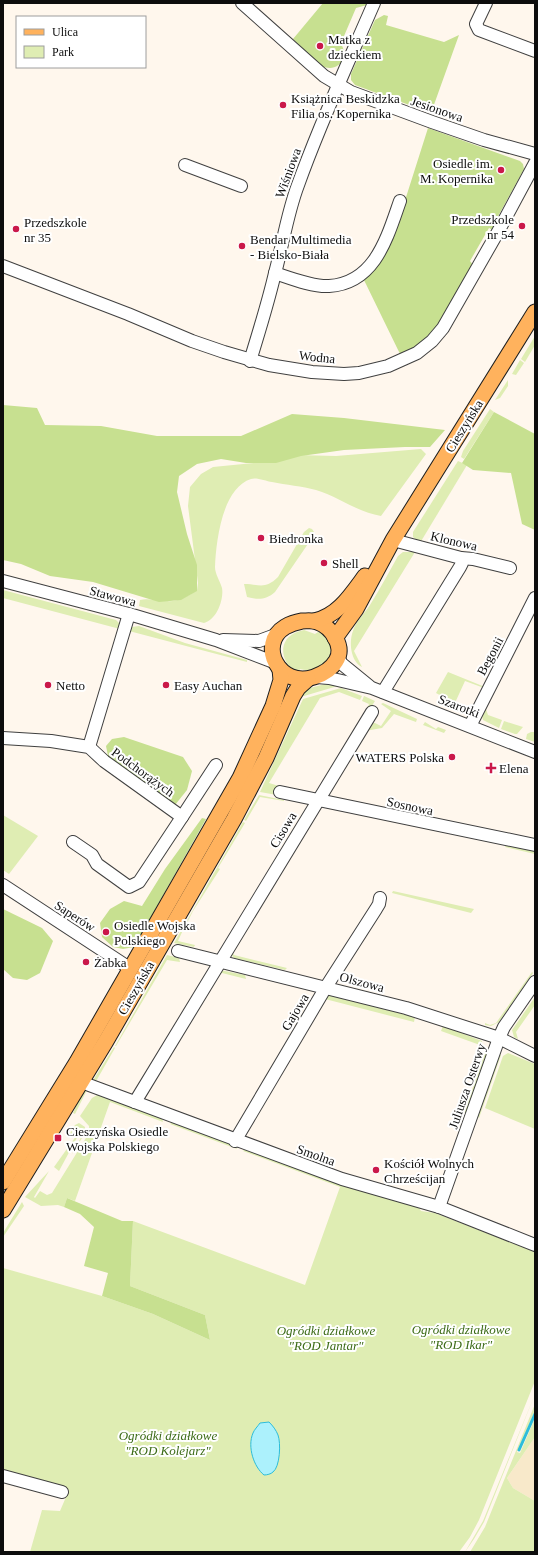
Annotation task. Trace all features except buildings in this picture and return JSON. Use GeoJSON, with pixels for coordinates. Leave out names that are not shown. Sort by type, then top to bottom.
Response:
{"type":"FeatureCollection","features":[{"type":"Feature","properties":{"kind":"main road","name":"Cieszyńska"},"geometry":{"type":"LineString","coordinates":[[335,638],[356,609],[393,540],[535,312]]}},
{"type":"Feature","properties":{"kind":"main road","name":"Cieszyńska"},"geometry":{"type":"LineString","coordinates":[[314,621],[324,619],[333,614],[345,602],[393,540]]}},
{"type":"Feature","properties":{"kind":"main road"},"geometry":{"type":"LineString","coordinates":[[314,621],[328,628],[335,638],[339,648],[338,658],[329,670],[312,678],[292,678],[278,666],[273,648],[278,634],[292,623],[314,621]]}},
{"type":"Feature","properties":{"kind":"main road","name":"Cieszyńska"},"geometry":{"type":"LineString","coordinates":[[3,1182],[131,969],[221,813],[251,757],[273,706],[281,680],[278,666]]}},
{"type":"Feature","properties":{"kind":"main road","name":"Cieszyńska"},"geometry":{"type":"LineString","coordinates":[[3,1210],[106,1041],[251,789],[293,696],[298,688],[312,678]]}},
{"type":"Feature","properties":{"kind":"street","name":"Jesionowa"},"geometry":{"type":"LineString","coordinates":[[242,3],[313,67],[337,85],[363,98],[484,140],[535,154]]}},
{"type":"Feature","properties":{"kind":"street","name":"Wiśniowa"},"geometry":{"type":"LineString","coordinates":[[250,361],[275,273],[294,197],[337,85],[350,61],[374,3]]}},
{"type":"Feature","properties":{"kind":"street"},"geometry":{"type":"LineString","coordinates":[[486,3],[476,24],[479,30],[535,51]]}},
{"type":"Feature","properties":{"kind":"street","name":"Wodna"},"geometry":{"type":"LineString","coordinates":[[3,266],[128,314],[192,341],[250,361],[312,372],[344,374],[359,373],[388,366],[417,353],[432,341],[451,314],[535,163]]}},
{"type":"Feature","properties":{"kind":"street"},"geometry":{"type":"LineString","coordinates":[[185,165],[241,186]]}},
{"type":"Feature","properties":{"kind":"street"},"geometry":{"type":"LineString","coordinates":[[275,273],[314,285],[328,287],[355,278],[373,263],[382,249],[400,201]]}},
{"type":"Feature","properties":{"kind":"street","name":"Klonowa"},"geometry":{"type":"LineString","coordinates":[[393,540],[461,558],[473,559],[510,568]]}},
{"type":"Feature","properties":{"kind":"street"},"geometry":{"type":"LineString","coordinates":[[378,690],[460,567],[462,563],[461,558]]}},
{"type":"Feature","properties":{"kind":"street","name":"Stawowa"},"geometry":{"type":"LineString","coordinates":[[3,581],[129,614],[216,640],[278,666]]}},
{"type":"Feature","properties":{"kind":"street","name":"Begonii"},"geometry":{"type":"LineString","coordinates":[[470,726],[535,598]]}},
{"type":"Feature","properties":{"kind":"street"},"geometry":{"type":"LineString","coordinates":[[3,738],[51,741],[89,748],[129,614]]}},
{"type":"Feature","properties":{"kind":"street","name":"Stawowa"},"geometry":{"type":"LineString","coordinates":[[216,640],[259,641],[278,634]]}},
{"type":"Feature","properties":{"kind":"street","name":"Szarotki"},"geometry":{"type":"LineString","coordinates":[[338,658],[342,664],[378,690]]}},
{"type":"Feature","properties":{"kind":"street","name":"Szarotki"},"geometry":{"type":"LineString","coordinates":[[312,678],[329,678],[378,690],[535,752]]}},
{"type":"Feature","properties":{"kind":"street","name":"Cisowa"},"geometry":{"type":"LineString","coordinates":[[220,962],[372,712]]}},
{"type":"Feature","properties":{"kind":"street","name":"Podchorążych"},"geometry":{"type":"LineString","coordinates":[[89,748],[104,762],[182,817]]}},
{"type":"Feature","properties":{"kind":"street"},"geometry":{"type":"LineString","coordinates":[[73,842],[92,855],[97,864],[129,887],[139,882],[216,765]]}},
{"type":"Feature","properties":{"kind":"street","name":"Sosnowa"},"geometry":{"type":"LineString","coordinates":[[280,792],[317,801],[535,845]]}},
{"type":"Feature","properties":{"kind":"street","name":"Saperów"},"geometry":{"type":"LineString","coordinates":[[3,886],[131,969]]}},
{"type":"Feature","properties":{"kind":"street","name":"Gajowa"},"geometry":{"type":"LineString","coordinates":[[235,1141],[326,987],[376,910],[380,898]]}},
{"type":"Feature","properties":{"kind":"street","name":"Olszowa"},"geometry":{"type":"LineString","coordinates":[[178,951],[406,1008],[499,1038],[535,1056]]}},
{"type":"Feature","properties":{"kind":"street"},"geometry":{"type":"LineString","coordinates":[[135,1102],[220,962]]}},
{"type":"Feature","properties":{"kind":"street","name":"Juliusza Osterwy"},"geometry":{"type":"LineString","coordinates":[[439,1207],[499,1038],[504,1028],[535,982]]}},
{"type":"Feature","properties":{"kind":"street","name":"Smolna"},"geometry":{"type":"LineString","coordinates":[[89,1085],[235,1141],[342,1179],[439,1207],[535,1244]]}},
{"type":"Feature","properties":{"kind":"street"},"geometry":{"type":"LineString","coordinates":[[3,1476],[62,1492]]}},
{"type":"Feature","properties":{"kind":"shaded area"},"geometry":{"type":"Polygon","coordinates":[[[535,1437],[535,1501],[513,1488],[507,1478],[535,1437]]]}},
{"type":"Feature","properties":{"kind":"green space"},"geometry":{"type":"Polygon","coordinates":[[[323,3],[368,3],[367,5],[356,8],[341,43],[346,56],[333,68],[319,64],[312,59],[293,39],[323,3]]]}},
{"type":"Feature","properties":{"kind":"green space"},"geometry":{"type":"Polygon","coordinates":[[[384,15],[388,16],[386,25],[444,42],[459,35],[431,113],[355,85],[351,80],[351,74],[375,20],[384,15]]]}},
{"type":"Feature","properties":{"kind":"green space"},"geometry":{"type":"Polygon","coordinates":[[[428,128],[520,161],[523,164],[524,169],[496,220],[498,224],[495,231],[489,228],[470,261],[474,266],[444,317],[425,339],[401,356],[363,278],[401,213],[428,128]]]}},
{"type":"Feature","properties":{"kind":"green space"},"geometry":{"type":"Polygon","coordinates":[[[535,336],[535,345],[525,362],[521,359],[535,336]]]}},
{"type":"Feature","properties":{"kind":"green space"},"geometry":{"type":"Polygon","coordinates":[[[520,360],[524,363],[516,375],[512,374],[520,360]]]}},
{"type":"Feature","properties":{"kind":"green space"},"geometry":{"type":"Polygon","coordinates":[[[508,380],[508,386],[500,398],[495,400],[508,380]]]}},
{"type":"Feature","properties":{"kind":"green space"},"geometry":{"type":"Polygon","coordinates":[[[3,405],[37,408],[45,425],[101,426],[157,436],[241,436],[292,414],[344,418],[445,430],[430,447],[344,450],[301,456],[276,463],[246,463],[221,459],[197,464],[179,476],[177,492],[187,534],[197,565],[197,591],[181,600],[159,602],[93,582],[50,576],[21,564],[3,560],[3,405]]]}},
{"type":"Feature","properties":{"kind":"green space"},"geometry":{"type":"Polygon","coordinates":[[[490,409],[494,412],[464,459],[461,457],[463,451],[490,409]]]}},
{"type":"Feature","properties":{"kind":"green space"},"geometry":{"type":"Polygon","coordinates":[[[494,412],[535,434],[535,530],[522,524],[511,473],[473,470],[462,463],[494,412]]]}},
{"type":"Feature","properties":{"kind":"green space"},"geometry":{"type":"Polygon","coordinates":[[[421,449],[426,454],[381,516],[364,511],[324,493],[311,489],[256,478],[241,484],[233,493],[227,504],[219,531],[215,570],[222,588],[222,598],[219,608],[213,618],[204,623],[139,606],[140,600],[174,601],[186,597],[197,590],[198,583],[188,506],[190,487],[201,474],[213,467],[265,462],[297,455],[336,456],[421,449]]]}},
{"type":"Feature","properties":{"kind":"green space"},"geometry":{"type":"Polygon","coordinates":[[[458,461],[467,465],[420,543],[413,537],[413,532],[458,461]]]}},
{"type":"Feature","properties":{"kind":"green space"},"geometry":{"type":"Polygon","coordinates":[[[309,528],[314,532],[312,538],[275,592],[262,599],[247,597],[244,584],[265,585],[269,584],[278,577],[304,532],[309,528]]]}},
{"type":"Feature","properties":{"kind":"green space"},"geometry":{"type":"Polygon","coordinates":[[[414,549],[415,552],[354,651],[362,667],[353,656],[351,640],[354,627],[374,599],[398,556],[403,552],[413,552],[414,549]]]}},
{"type":"Feature","properties":{"kind":"green space"},"geometry":{"type":"Polygon","coordinates":[[[3,590],[116,620],[120,624],[120,629],[3,598],[3,590]]]}},
{"type":"Feature","properties":{"kind":"green space"},"geometry":{"type":"Polygon","coordinates":[[[139,626],[185,643],[247,660],[247,662],[129,631],[132,627],[139,626]]]}},
{"type":"Feature","properties":{"kind":"green space"},"geometry":{"type":"Polygon","coordinates":[[[304,630],[315,634],[321,630],[329,640],[331,647],[330,654],[324,664],[313,669],[300,669],[297,674],[286,662],[283,649],[285,642],[289,637],[304,630]]]}},
{"type":"Feature","properties":{"kind":"green space"},"geometry":{"type":"Polygon","coordinates":[[[448,672],[485,687],[484,688],[465,681],[454,705],[469,711],[468,713],[464,714],[450,705],[451,701],[436,693],[448,672]]]}},
{"type":"Feature","properties":{"kind":"green space"},"geometry":{"type":"Polygon","coordinates":[[[329,683],[341,685],[304,696],[300,695],[310,688],[329,683]]]}},
{"type":"Feature","properties":{"kind":"green space"},"geometry":{"type":"Polygon","coordinates":[[[341,688],[362,696],[360,700],[339,692],[320,698],[269,783],[279,786],[277,795],[260,792],[303,699],[341,688]]]}},
{"type":"Feature","properties":{"kind":"green space"},"geometry":{"type":"Polygon","coordinates":[[[364,696],[375,701],[359,726],[369,704],[362,701],[364,696]]]}},
{"type":"Feature","properties":{"kind":"green space"},"geometry":{"type":"Polygon","coordinates":[[[297,701],[298,705],[288,729],[255,796],[92,1080],[75,1114],[73,1113],[82,1093],[297,701]]]}},
{"type":"Feature","properties":{"kind":"green space"},"geometry":{"type":"Polygon","coordinates":[[[383,703],[417,719],[416,722],[394,714],[382,728],[365,731],[371,723],[381,726],[391,711],[381,704],[383,703]]]}},
{"type":"Feature","properties":{"kind":"green space"},"geometry":{"type":"Polygon","coordinates":[[[485,706],[488,715],[502,720],[499,728],[483,720],[482,716],[485,706]]]}},
{"type":"Feature","properties":{"kind":"green space"},"geometry":{"type":"Polygon","coordinates":[[[504,721],[523,727],[517,734],[515,734],[501,729],[504,721]]]}},
{"type":"Feature","properties":{"kind":"green space"},"geometry":{"type":"Polygon","coordinates":[[[425,722],[436,729],[438,727],[446,730],[444,733],[423,725],[425,722]]]}},
{"type":"Feature","properties":{"kind":"green space"},"geometry":{"type":"Polygon","coordinates":[[[535,732],[535,742],[526,739],[527,734],[535,732]]]}},
{"type":"Feature","properties":{"kind":"green space"},"geometry":{"type":"Polygon","coordinates":[[[124,737],[183,757],[192,771],[187,790],[175,805],[108,756],[106,746],[112,739],[124,737]]]}},
{"type":"Feature","properties":{"kind":"green space"},"geometry":{"type":"Polygon","coordinates":[[[259,795],[284,801],[260,797],[246,821],[244,820],[259,795]]]}},
{"type":"Feature","properties":{"kind":"green space"},"geometry":{"type":"Polygon","coordinates":[[[3,815],[38,836],[9,874],[3,870],[3,815]]]}},
{"type":"Feature","properties":{"kind":"green space"},"geometry":{"type":"Polygon","coordinates":[[[202,818],[206,819],[134,947],[123,949],[113,947],[102,937],[100,923],[110,909],[124,901],[142,906],[165,869],[202,818]]]}},
{"type":"Feature","properties":{"kind":"green space"},"geometry":{"type":"Polygon","coordinates":[[[243,822],[245,823],[218,868],[220,869],[193,911],[184,929],[185,924],[243,822]]]}},
{"type":"Feature","properties":{"kind":"green space"},"geometry":{"type":"Polygon","coordinates":[[[506,845],[535,851],[535,854],[505,847],[506,845]]]}},
{"type":"Feature","properties":{"kind":"green space"},"geometry":{"type":"Polygon","coordinates":[[[393,891],[474,909],[471,913],[392,893],[393,891]]]}},
{"type":"Feature","properties":{"kind":"green space"},"geometry":{"type":"Polygon","coordinates":[[[3,909],[42,928],[53,941],[40,973],[27,980],[13,978],[3,969],[3,909]]]}},
{"type":"Feature","properties":{"kind":"green space"},"geometry":{"type":"Polygon","coordinates":[[[182,929],[183,930],[178,941],[195,945],[194,947],[174,943],[182,929]]]}},
{"type":"Feature","properties":{"kind":"green space"},"geometry":{"type":"Polygon","coordinates":[[[232,951],[234,955],[287,968],[285,970],[234,958],[231,954],[232,951]]]}},
{"type":"Feature","properties":{"kind":"green space"},"geometry":{"type":"Polygon","coordinates":[[[167,955],[179,958],[180,962],[167,960],[115,1046],[167,955]]]}},
{"type":"Feature","properties":{"kind":"green space"},"geometry":{"type":"Polygon","coordinates":[[[220,970],[245,975],[246,979],[222,973],[218,975],[220,970]]]}},
{"type":"Feature","properties":{"kind":"green space"},"geometry":{"type":"Polygon","coordinates":[[[532,972],[533,973],[499,1022],[491,1026],[485,1025],[485,1023],[490,1025],[496,1023],[532,972]]]}},
{"type":"Feature","properties":{"kind":"green space"},"geometry":{"type":"Polygon","coordinates":[[[327,995],[415,1017],[414,1022],[325,999],[327,995]]]}},
{"type":"Feature","properties":{"kind":"green space"},"geometry":{"type":"Polygon","coordinates":[[[535,997],[535,1005],[516,1032],[518,1039],[514,1037],[512,1030],[535,997]]]}},
{"type":"Feature","properties":{"kind":"green space"},"geometry":{"type":"Polygon","coordinates":[[[443,1026],[482,1041],[482,1051],[480,1045],[441,1031],[443,1026]]]}},
{"type":"Feature","properties":{"kind":"green space"},"geometry":{"type":"Polygon","coordinates":[[[114,1047],[115,1048],[95,1083],[92,1082],[114,1047]]]}},
{"type":"Feature","properties":{"kind":"green space"},"geometry":{"type":"Polygon","coordinates":[[[486,1050],[489,1052],[468,1112],[464,1113],[486,1050]]]}},
{"type":"Feature","properties":{"kind":"green space"},"geometry":{"type":"Polygon","coordinates":[[[508,1053],[535,1064],[535,1129],[485,1108],[503,1056],[508,1053]]]}},
{"type":"Feature","properties":{"kind":"green space"},"geometry":{"type":"Polygon","coordinates":[[[498,1054],[501,1055],[479,1118],[477,1116],[498,1054]]]}},
{"type":"Feature","properties":{"kind":"green space"},"geometry":{"type":"Polygon","coordinates":[[[99,1094],[162,1118],[163,1122],[110,1102],[75,1201],[67,1198],[64,1207],[58,1205],[41,1206],[25,1197],[49,1171],[34,1197],[35,1198],[40,1191],[47,1195],[52,1193],[89,1133],[89,1126],[80,1116],[92,1098],[99,1094]]]}},
{"type":"Feature","properties":{"kind":"green space"},"geometry":{"type":"Polygon","coordinates":[[[173,1122],[236,1145],[237,1149],[170,1124],[173,1122]]]}},
{"type":"Feature","properties":{"kind":"green space"},"geometry":{"type":"Polygon","coordinates":[[[79,1123],[85,1127],[85,1130],[78,1127],[70,1138],[68,1137],[75,1125],[79,1123]]]}},
{"type":"Feature","properties":{"kind":"green space"},"geometry":{"type":"Polygon","coordinates":[[[85,1130],[85,1133],[71,1156],[85,1130]]]}},
{"type":"Feature","properties":{"kind":"green space"},"geometry":{"type":"Polygon","coordinates":[[[80,1132],[59,1171],[54,1167],[80,1132]]]}},
{"type":"Feature","properties":{"kind":"green space"},"geometry":{"type":"Polygon","coordinates":[[[246,1148],[418,1206],[421,1211],[435,1213],[535,1252],[535,1381],[479,1520],[470,1537],[459,1552],[30,1552],[42,1510],[60,1511],[69,1490],[3,1472],[3,1268],[102,1296],[153,1314],[210,1340],[205,1315],[130,1286],[133,1221],[305,1285],[340,1187],[243,1151],[246,1148]]]}},
{"type":"Feature","properties":{"kind":"green space"},"geometry":{"type":"Polygon","coordinates":[[[67,1198],[122,1221],[133,1221],[130,1286],[205,1315],[210,1340],[153,1314],[102,1296],[108,1273],[84,1266],[94,1227],[80,1214],[64,1207],[67,1198]]]}},
{"type":"Feature","properties":{"kind":"green space"},"geometry":{"type":"Polygon","coordinates":[[[22,1202],[24,1206],[3,1237],[3,1233],[22,1202]]]}},
{"type":"Feature","properties":{"kind":"green space"},"geometry":{"type":"Polygon","coordinates":[[[535,1394],[484,1522],[465,1552],[483,1521],[535,1394]]]}},
{"type":"Feature","properties":{"kind":"green space"},"geometry":{"type":"Polygon","coordinates":[[[535,1404],[535,1411],[517,1452],[520,1453],[535,1418],[535,1437],[507,1478],[513,1488],[535,1501],[535,1552],[470,1552],[485,1527],[535,1404]]]}},
{"type":"Feature","properties":{"kind":"water"},"geometry":{"type":"Polygon","coordinates":[[[269,1422],[278,1435],[279,1455],[277,1465],[273,1472],[268,1475],[264,1475],[257,1467],[252,1456],[251,1438],[255,1429],[260,1423],[269,1422]]]}},
{"type":"Feature","properties":{"kind":"waterway"},"geometry":{"type":"LineString","coordinates":[[519,1450],[535,1414]]}},
{"type":"Feature","properties":{"kind":"place","name":"Matka z dzieckiem"},"geometry":{"type":"Point","coordinates":[320,46]}},
{"type":"Feature","properties":{"kind":"place","name":"Książnica Beskidzka Filia os. Kopernika"},"geometry":{"type":"Point","coordinates":[283,105]}},
{"type":"Feature","properties":{"kind":"place","name":"Osiedle im. M. Kopernika"},"geometry":{"type":"Point","coordinates":[501,170]}},
{"type":"Feature","properties":{"kind":"place","name":"Przedszkole nr 54"},"geometry":{"type":"Point","coordinates":[522,226]}},
{"type":"Feature","properties":{"kind":"place","name":"Przedszkole nr 35"},"geometry":{"type":"Point","coordinates":[16,229]}},
{"type":"Feature","properties":{"kind":"place","name":"Bendar Multimedia - Bielsko-Biała"},"geometry":{"type":"Point","coordinates":[242,246]}},
{"type":"Feature","properties":{"kind":"place","name":"Biedronka"},"geometry":{"type":"Point","coordinates":[261,538]}},
{"type":"Feature","properties":{"kind":"place","name":"Shell"},"geometry":{"type":"Point","coordinates":[324,563]}},
{"type":"Feature","properties":{"kind":"place","name":"Netto"},"geometry":{"type":"Point","coordinates":[48,685]}},
{"type":"Feature","properties":{"kind":"place","name":"Easy Auchan"},"geometry":{"type":"Point","coordinates":[166,685]}},
{"type":"Feature","properties":{"kind":"place","name":"WATERS Polska"},"geometry":{"type":"Point","coordinates":[452,757]}},
{"type":"Feature","properties":{"kind":"place","name":"Elena"},"geometry":{"type":"Point","coordinates":[491,768]}},
{"type":"Feature","properties":{"kind":"place","name":"Osiedle Wojska Polskiego"},"geometry":{"type":"Point","coordinates":[106,932]}},
{"type":"Feature","properties":{"kind":"place","name":"Żabka"},"geometry":{"type":"Point","coordinates":[86,962]}},
{"type":"Feature","properties":{"kind":"place","name":"Cieszyńska Osiedle Wojska Polskiego"},"geometry":{"type":"Point","coordinates":[58,1138]}},
{"type":"Feature","properties":{"kind":"place","name":"Kościół Wolnych Chrześcijan"},"geometry":{"type":"Point","coordinates":[376,1170]}},
{"type":"Feature","properties":{"kind":"park label","name":"Ogródki działkowe \"ROD Ikar\""},"geometry":{"type":"Point","coordinates":[461,1336]}},
{"type":"Feature","properties":{"kind":"park label","name":"Ogródki działkowe \"ROD Jantar\""},"geometry":{"type":"Point","coordinates":[326,1338]}},
{"type":"Feature","properties":{"kind":"park label","name":"Ogródki działkowe \"ROD Kolejarz\""},"geometry":{"type":"Point","coordinates":[168,1442]}}]}
